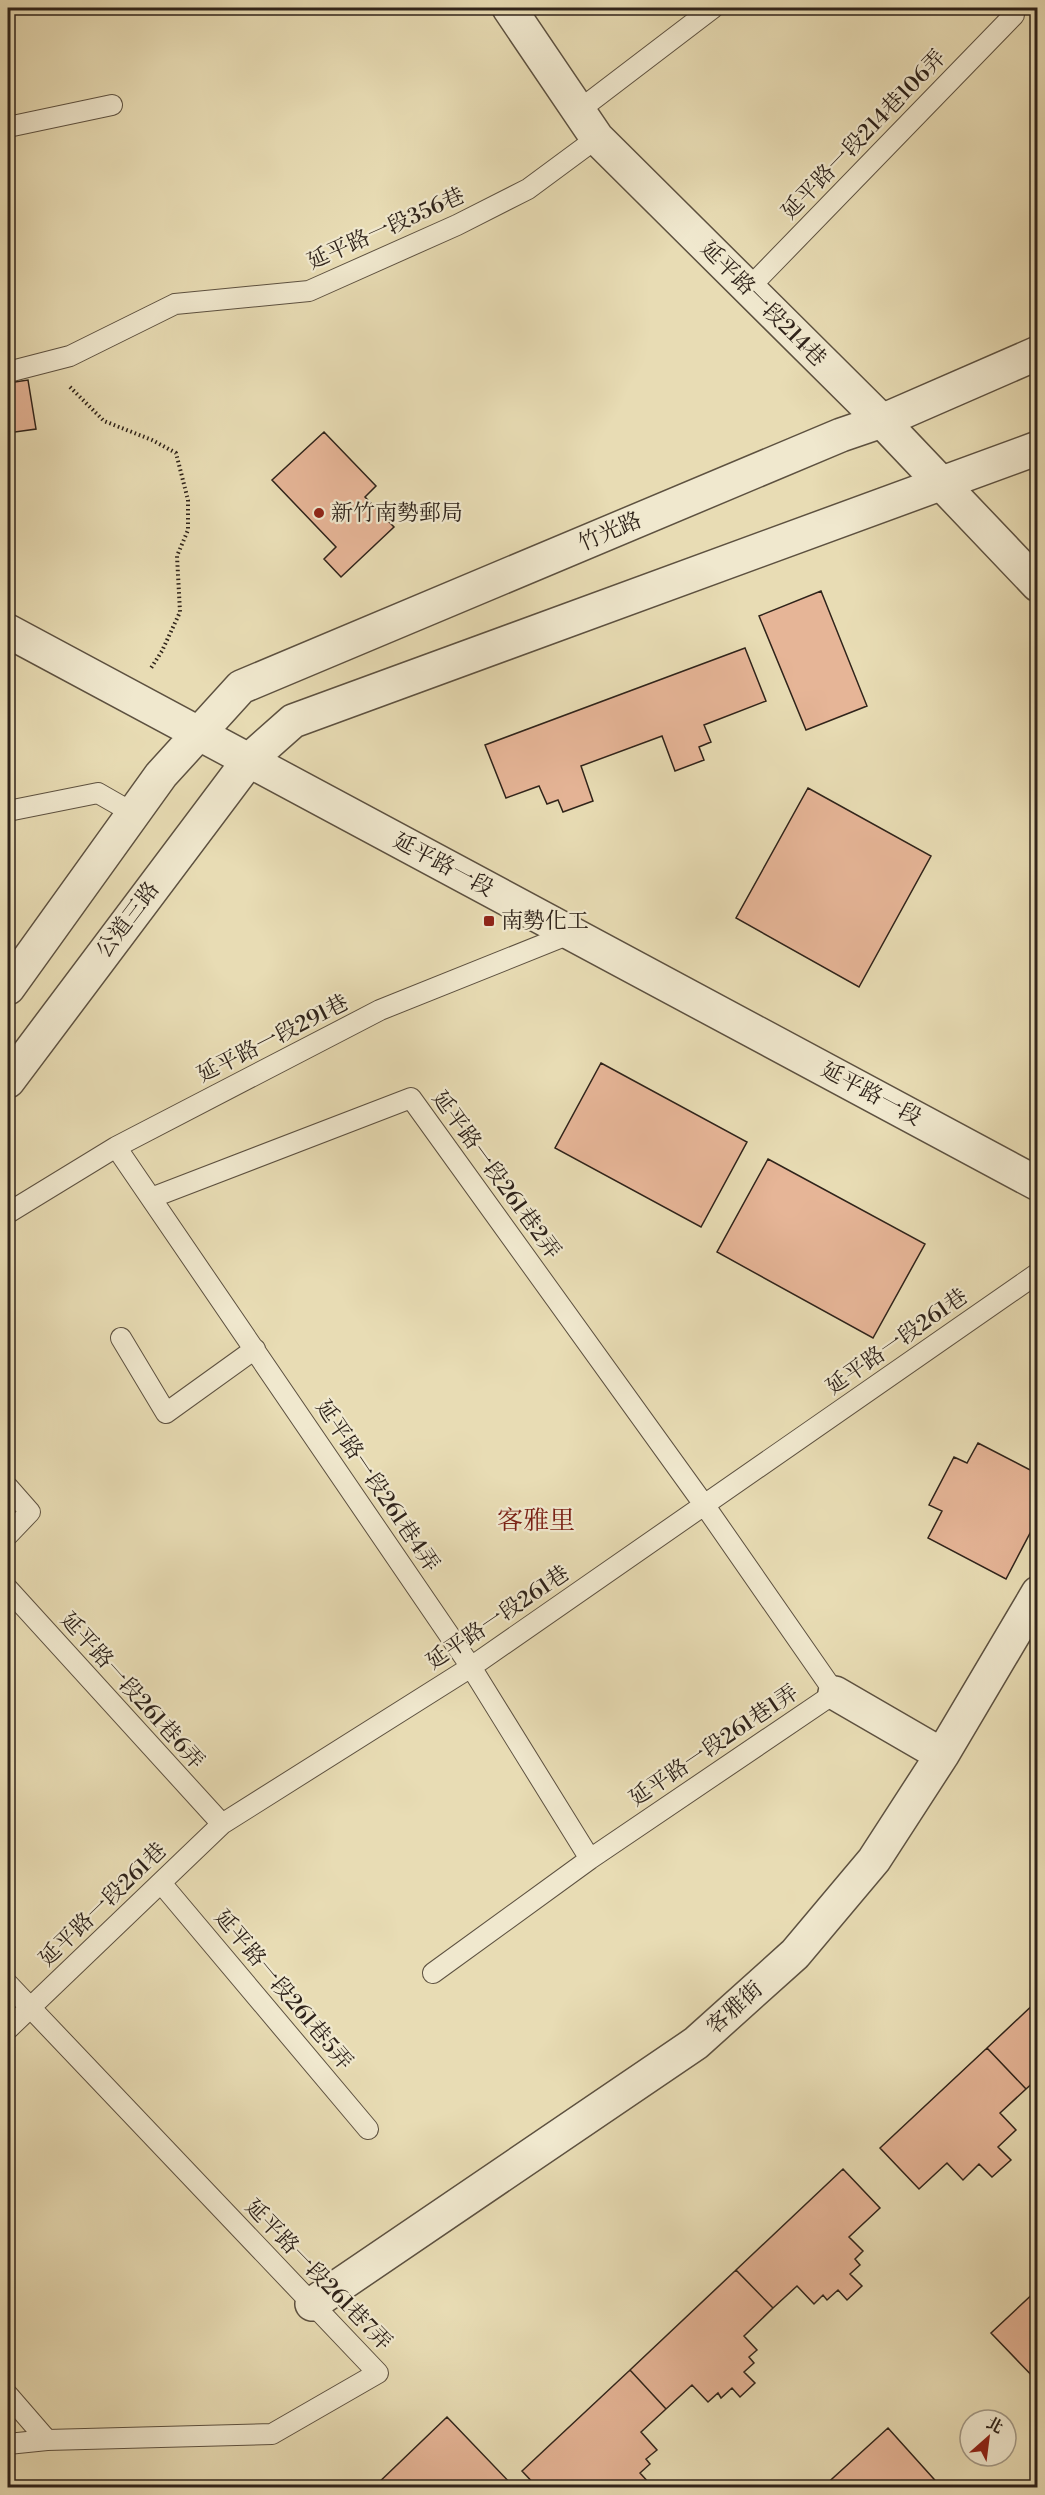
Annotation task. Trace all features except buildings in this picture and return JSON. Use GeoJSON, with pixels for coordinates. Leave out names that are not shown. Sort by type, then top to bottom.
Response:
{"type":"FeatureCollection","features":[{"type":"Feature","properties":{"kind":"street","name":"延平路一段214巷"},"geometry":{"type":"LineString","coordinates":[[509,8],[597,138],[882,422],[1038,585]]}},
{"type":"Feature","properties":{"kind":"street","name":"竹光路"},"geometry":{"type":"LineString","coordinates":[[197,733],[242,687],[830,440],[882,422],[1038,353]]}},
{"type":"Feature","properties":{"kind":"street"},"geometry":{"type":"LineString","coordinates":[[249,760],[293,721],[1038,448]]}},
{"type":"Feature","properties":{"kind":"street","name":"延平路一段"},"geometry":{"type":"LineString","coordinates":[[8,631],[1038,1184]]}},
{"type":"Feature","properties":{"kind":"street"},"geometry":{"type":"LineString","coordinates":[[9,984],[133,813],[197,733]]}},
{"type":"Feature","properties":{"kind":"street","name":"公道三路"},"geometry":{"type":"LineString","coordinates":[[8,1081],[249,760]]}},
{"type":"Feature","properties":{"kind":"street","name":"客雅街"},"geometry":{"type":"LineString","coordinates":[[312,2304],[696,2043],[795,1954],[874,1860],[942,1755],[1038,1593]]}},
{"type":"Feature","properties":{"kind":"street"},"geometry":{"type":"LineString","coordinates":[[835,1693],[942,1755]]}},
{"type":"Feature","properties":{"kind":"lane"},"geometry":{"type":"LineString","coordinates":[[578,111],[713,8]]}},
{"type":"Feature","properties":{"kind":"lane","name":"延平路一段214巷106弄"},"geometry":{"type":"LineString","coordinates":[[748,289],[1014,15]]}},
{"type":"Feature","properties":{"kind":"lane"},"geometry":{"type":"LineString","coordinates":[[8,127],[112,105]]}},
{"type":"Feature","properties":{"kind":"lane","name":"延平路一段356巷"},"geometry":{"type":"LineString","coordinates":[[8,372],[70,356],[175,304],[309,291],[457,225],[528,189],[597,138]]}},
{"type":"Feature","properties":{"kind":"lane"},"geometry":{"type":"LineString","coordinates":[[8,811],[98,793],[133,813]]}},
{"type":"Feature","properties":{"kind":"lane","name":"延平路一段291巷"},"geometry":{"type":"LineString","coordinates":[[8,1213],[116,1147],[380,1010],[572,933]]}},
{"type":"Feature","properties":{"kind":"lane","name":"延平路一段261巷2弄"},"geometry":{"type":"LineString","coordinates":[[151,1198],[411,1098],[705,1506]]}},
{"type":"Feature","properties":{"kind":"lane","name":"延平路一段261巷4弄"},"geometry":{"type":"LineString","coordinates":[[116,1147],[471,1667],[590,1859]]}},
{"type":"Feature","properties":{"kind":"lane","name":"延平路一段261巷"},"geometry":{"type":"LineString","coordinates":[[8,2028],[222,1824],[471,1667],[1038,1273]]}},
{"type":"Feature","properties":{"kind":"lane"},"geometry":{"type":"LineString","coordinates":[[121,1338],[166,1413],[255,1349]]}},
{"type":"Feature","properties":{"kind":"lane"},"geometry":{"type":"LineString","coordinates":[[8,1487],[30,1512],[8,1535]]}},
{"type":"Feature","properties":{"kind":"lane","name":"延平路一段261巷1弄"},"geometry":{"type":"LineString","coordinates":[[433,1972],[590,1859],[835,1693],[705,1506]]}},
{"type":"Feature","properties":{"kind":"lane","name":"延平路一段261巷6弄"},"geometry":{"type":"LineString","coordinates":[[8,1589],[222,1824]]}},
{"type":"Feature","properties":{"kind":"lane","name":"延平路一段261巷5弄"},"geometry":{"type":"LineString","coordinates":[[161,1883],[368,2129]]}},
{"type":"Feature","properties":{"kind":"lane","name":"延平路一段261巷7弄"},"geometry":{"type":"LineString","coordinates":[[8,1984],[378,2373],[272,2434],[47,2440],[8,2444]]}},
{"type":"Feature","properties":{"kind":"lane"},"geometry":{"type":"LineString","coordinates":[[8,2395],[47,2440]]}},
{"type":"Feature","properties":{"kind":"path"},"geometry":{"type":"LineString","coordinates":[[57,359],[71,388],[104,421],[152,440],[176,453],[188,500],[188,530],[177,556],[180,612],[162,651],[131,697]]}},
{"type":"Feature","properties":{"kind":"place","name":"新竹南勢郵局"},"geometry":{"type":"Point","coordinates":[319,513]}},
{"type":"Feature","properties":{"kind":"place","name":"南勢化工"},"geometry":{"type":"Point","coordinates":[489,921]}},
{"type":"Feature","properties":{"kind":"district","name":"客雅里"},"geometry":{"type":"Point","coordinates":[536,1521]}}]}
